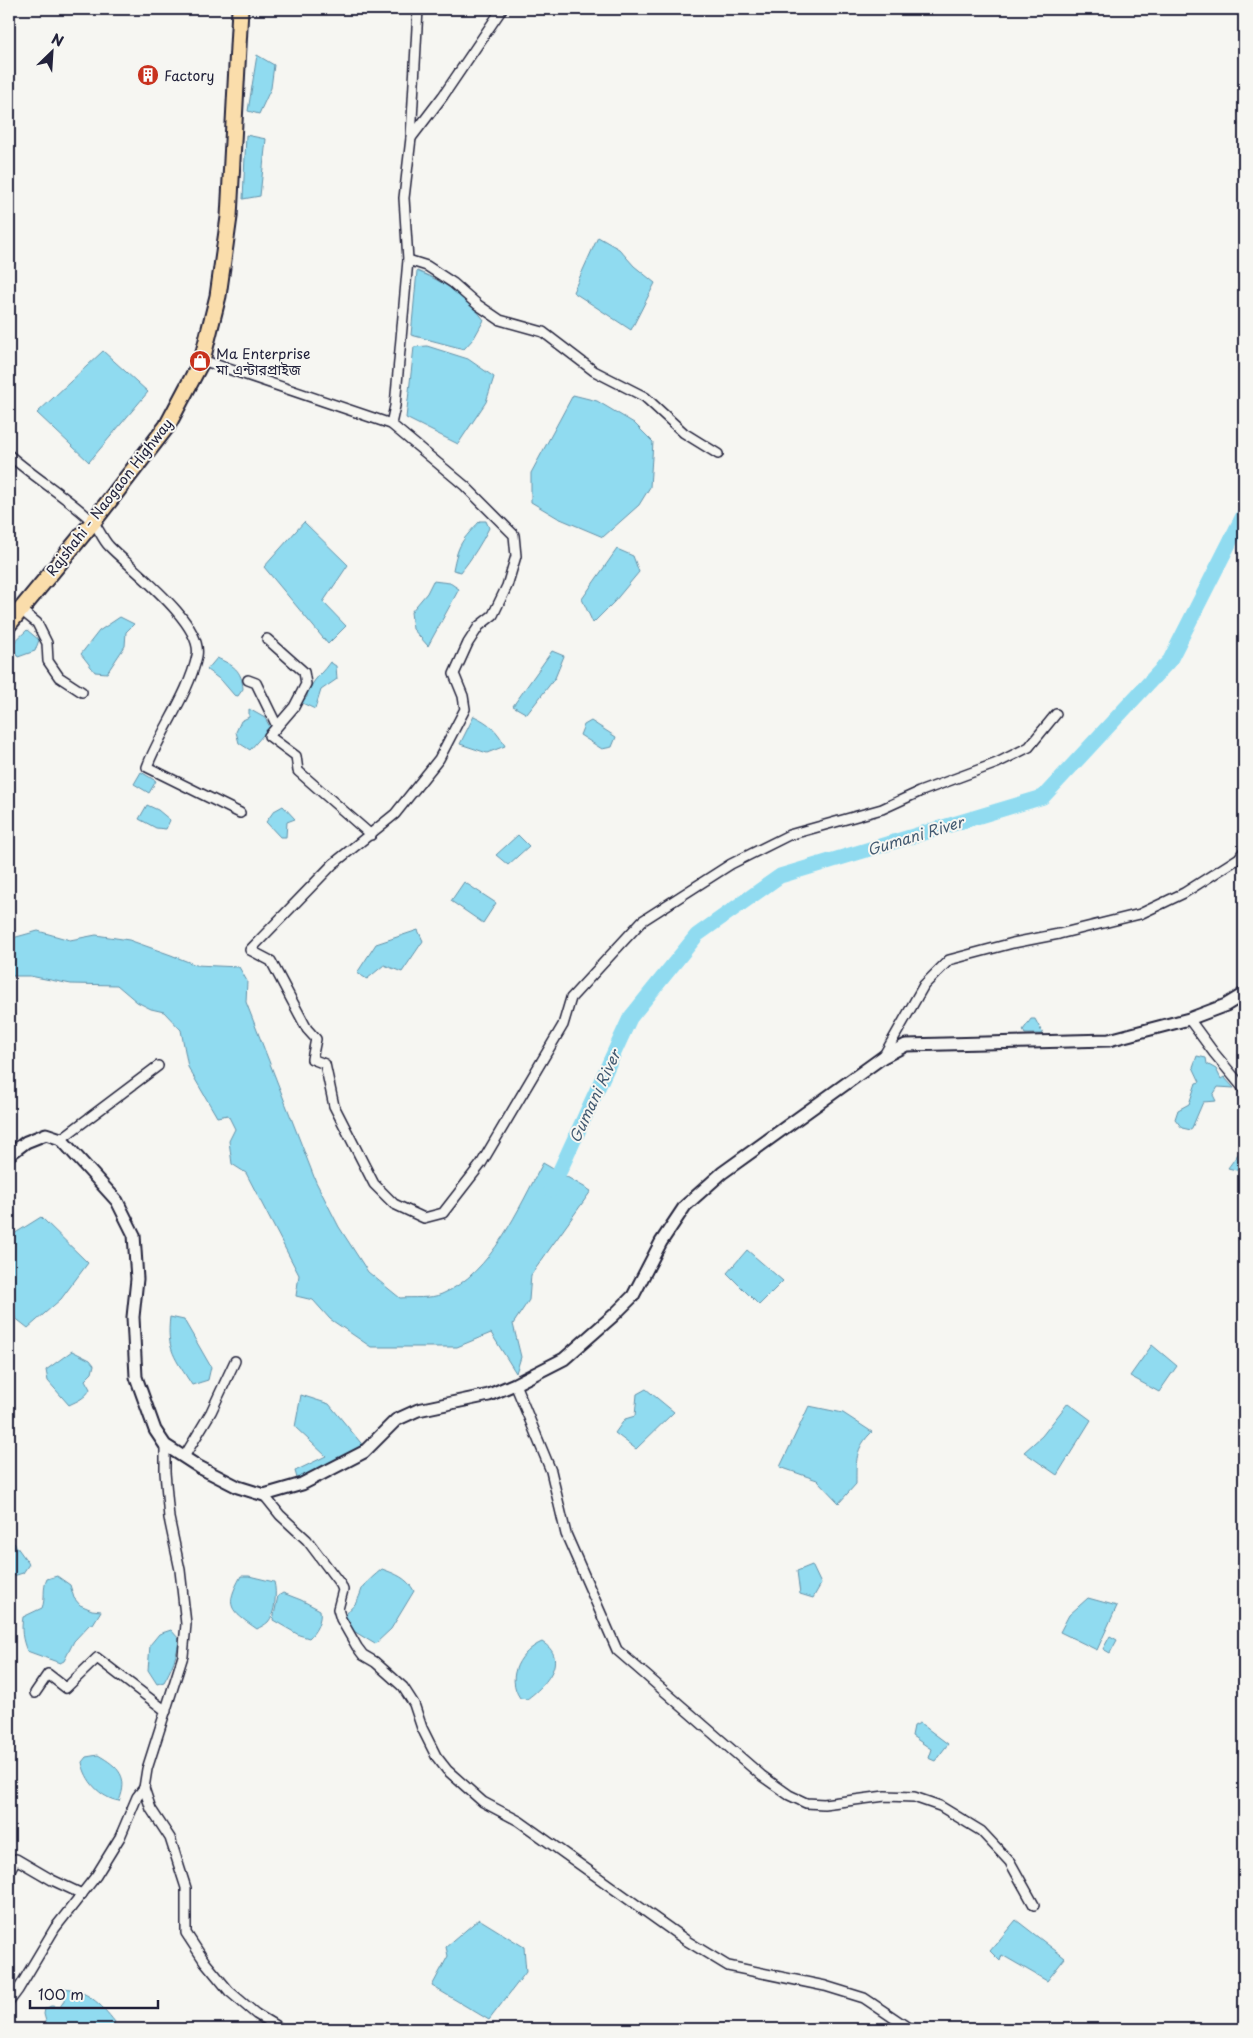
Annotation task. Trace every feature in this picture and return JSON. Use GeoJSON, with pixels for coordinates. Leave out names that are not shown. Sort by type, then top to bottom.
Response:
{"type":"FeatureCollection","features":[{"type":"Feature","properties":{"kind":"main road","name":"Rajshahi - Naogaon Highway"},"geometry":{"type":"LineString","coordinates":[[9,624],[93,522],[167,426],[202,360],[218,296],[229,216],[240,9]]}},
{"type":"Feature","properties":{"kind":"street"},"geometry":{"type":"LineString","coordinates":[[391,424],[395,406],[408,260],[404,198],[407,158],[411,138],[418,9]]}},
{"type":"Feature","properties":{"kind":"street"},"geometry":{"type":"LineString","coordinates":[[411,138],[443,96],[502,9]]}},
{"type":"Feature","properties":{"kind":"street"},"geometry":{"type":"LineString","coordinates":[[408,260],[427,266],[453,283],[478,305],[500,320],[543,332],[594,371],[645,398],[684,433],[718,454]]}},
{"type":"Feature","properties":{"kind":"street"},"geometry":{"type":"LineString","coordinates":[[202,360],[391,424],[465,486],[514,535],[516,556],[507,586],[493,615],[479,626],[468,643],[454,674],[466,709],[439,759],[395,814],[333,864],[250,950],[271,961],[307,1029],[316,1040],[312,1059],[325,1064],[334,1106],[374,1184],[394,1204],[424,1218],[443,1213],[481,1164],[563,1025],[571,998],[642,921],[731,864],[789,834],[882,809],[919,792],[997,763],[1028,747],[1056,714]]}},
{"type":"Feature","properties":{"kind":"street"},"geometry":{"type":"LineString","coordinates":[[9,455],[93,522],[108,545],[144,576],[165,598],[195,640],[198,654],[189,680],[154,747],[147,767],[240,813]]}},
{"type":"Feature","properties":{"kind":"street"},"geometry":{"type":"LineString","coordinates":[[21,610],[37,623],[47,644],[48,661],[59,677],[82,692]]}},
{"type":"Feature","properties":{"kind":"street"},"geometry":{"type":"LineString","coordinates":[[267,639],[304,672],[306,684],[294,706],[269,736],[296,756],[298,771],[371,835]]}},
{"type":"Feature","properties":{"kind":"street"},"geometry":{"type":"LineString","coordinates":[[248,680],[256,683],[277,726]]}},
{"type":"Feature","properties":{"kind":"street"},"geometry":{"type":"LineString","coordinates":[[883,1056],[924,985],[950,960],[1013,943],[1140,914],[1184,893],[1239,858],[1244,851]]}},
{"type":"Feature","properties":{"kind":"street"},"geometry":{"type":"LineString","coordinates":[[9,1155],[26,1142],[46,1134],[61,1139],[117,1201],[134,1235],[137,1279],[133,1317],[136,1377],[155,1430],[165,1445],[184,1457],[238,1487],[264,1495],[302,1484],[364,1452],[396,1420],[418,1410],[489,1395],[564,1359],[633,1296],[661,1242],[685,1206],[722,1173],[883,1056],[906,1045],[1109,1040],[1189,1019],[1226,1005],[1244,994]]}},
{"type":"Feature","properties":{"kind":"street"},"geometry":{"type":"LineString","coordinates":[[1189,1019],[1244,1089]]}},
{"type":"Feature","properties":{"kind":"street"},"geometry":{"type":"LineString","coordinates":[[61,1139],[158,1066]]}},
{"type":"Feature","properties":{"kind":"street"},"geometry":{"type":"LineString","coordinates":[[184,1457],[211,1412],[235,1361]]}},
{"type":"Feature","properties":{"kind":"street"},"geometry":{"type":"LineString","coordinates":[[515,1384],[552,1471],[566,1534],[617,1650],[762,1776],[789,1796],[806,1803],[824,1804],[885,1796],[914,1797],[940,1806],[981,1831],[1010,1862],[1034,1905]]}},
{"type":"Feature","properties":{"kind":"street"},"geometry":{"type":"LineString","coordinates":[[165,1445],[169,1518],[180,1570],[186,1624],[183,1656],[147,1769],[144,1788],[151,1809],[170,1838],[186,1888],[186,1933],[205,1962],[229,1991],[256,2014],[280,2029]]}},
{"type":"Feature","properties":{"kind":"street"},"geometry":{"type":"LineString","coordinates":[[264,1495],[280,1515],[307,1540],[340,1585],[343,1590],[338,1609],[341,1619],[357,1647],[363,1655],[375,1662],[403,1687],[414,1704],[422,1728],[436,1756],[447,1770],[483,1802],[519,1821],[687,1941],[728,1966],[826,1986],[864,1998],[910,2029]]}},
{"type":"Feature","properties":{"kind":"street"},"geometry":{"type":"LineString","coordinates":[[36,1693],[48,1674],[66,1688],[97,1658],[166,1711]]}},
{"type":"Feature","properties":{"kind":"street"},"geometry":{"type":"LineString","coordinates":[[9,2002],[55,1928],[96,1876],[120,1837],[137,1797],[144,1788]]}},
{"type":"Feature","properties":{"kind":"street"},"geometry":{"type":"LineString","coordinates":[[9,1870],[16,1859],[63,1886],[82,1894]]}},
{"type":"Feature","properties":{"kind":"water"},"geometry":{"type":"Polygon","coordinates":[[[257,55],[274,65],[271,88],[259,114],[248,111],[257,55]]]}},
{"type":"Feature","properties":{"kind":"water"},"geometry":{"type":"Polygon","coordinates":[[[246,135],[266,139],[260,196],[243,199],[246,135]]]}},
{"type":"Feature","properties":{"kind":"water"},"geometry":{"type":"Polygon","coordinates":[[[598,237],[619,249],[634,266],[655,283],[631,330],[573,292],[598,237]]]}},
{"type":"Feature","properties":{"kind":"water"},"geometry":{"type":"Polygon","coordinates":[[[417,271],[436,280],[463,297],[484,320],[474,338],[464,349],[411,335],[417,271]]]}},
{"type":"Feature","properties":{"kind":"water"},"geometry":{"type":"Polygon","coordinates":[[[427,346],[468,359],[494,377],[486,402],[458,444],[406,418],[414,347],[427,346]]]}},
{"type":"Feature","properties":{"kind":"water"},"geometry":{"type":"Polygon","coordinates":[[[103,351],[148,392],[89,462],[37,413],[103,351]]]}},
{"type":"Feature","properties":{"kind":"water"},"geometry":{"type":"Polygon","coordinates":[[[573,395],[597,401],[634,423],[653,442],[650,487],[639,505],[603,537],[558,518],[531,502],[531,473],[573,395]]]}},
{"type":"Feature","properties":{"kind":"water"},"geometry":{"type":"Polygon","coordinates":[[[480,521],[486,521],[489,528],[483,540],[461,572],[453,570],[462,543],[480,521]]]}},
{"type":"Feature","properties":{"kind":"water"},"geometry":{"type":"Polygon","coordinates":[[[304,522],[348,565],[323,602],[346,626],[328,644],[264,567],[304,522]]]}},
{"type":"Feature","properties":{"kind":"water"},"geometry":{"type":"Polygon","coordinates":[[[617,549],[633,556],[639,572],[614,602],[593,623],[582,599],[617,549]]]}},
{"type":"Feature","properties":{"kind":"water"},"geometry":{"type":"Polygon","coordinates":[[[433,581],[450,583],[459,589],[428,646],[413,629],[411,612],[427,593],[433,581]]]}},
{"type":"Feature","properties":{"kind":"water"},"geometry":{"type":"Polygon","coordinates":[[[120,617],[134,624],[126,632],[125,646],[107,673],[95,672],[81,654],[99,631],[120,617]]]}},
{"type":"Feature","properties":{"kind":"water"},"geometry":{"type":"Polygon","coordinates":[[[27,630],[39,640],[35,651],[18,657],[11,645],[27,630]]]}},
{"type":"Feature","properties":{"kind":"water"},"geometry":{"type":"Polygon","coordinates":[[[552,651],[564,656],[555,678],[527,714],[513,706],[552,651]]]}},
{"type":"Feature","properties":{"kind":"water"},"geometry":{"type":"Polygon","coordinates":[[[217,658],[228,663],[239,673],[243,689],[238,696],[234,695],[222,681],[207,670],[217,658]]]}},
{"type":"Feature","properties":{"kind":"water"},"geometry":{"type":"Polygon","coordinates":[[[330,662],[336,666],[337,679],[321,690],[315,709],[300,702],[307,697],[307,688],[310,688],[330,662]]]}},
{"type":"Feature","properties":{"kind":"water"},"geometry":{"type":"Polygon","coordinates":[[[249,709],[265,718],[270,727],[250,750],[239,743],[236,732],[241,721],[249,717],[249,709]]]}},
{"type":"Feature","properties":{"kind":"water"},"geometry":{"type":"Polygon","coordinates":[[[474,716],[492,728],[505,746],[487,753],[460,744],[474,716]]]}},
{"type":"Feature","properties":{"kind":"water"},"geometry":{"type":"Polygon","coordinates":[[[591,721],[616,737],[612,747],[602,749],[580,735],[584,725],[591,721]]]}},
{"type":"Feature","properties":{"kind":"water"},"geometry":{"type":"Polygon","coordinates":[[[141,772],[156,781],[149,793],[134,784],[141,772]]]}},
{"type":"Feature","properties":{"kind":"water"},"geometry":{"type":"Polygon","coordinates":[[[147,805],[158,810],[170,820],[166,829],[156,828],[139,819],[147,805]]]}},
{"type":"Feature","properties":{"kind":"water"},"geometry":{"type":"Polygon","coordinates":[[[283,806],[295,819],[287,822],[286,837],[280,837],[266,822],[274,811],[283,806]]]}},
{"type":"Feature","properties":{"kind":"water"},"geometry":{"type":"Polygon","coordinates":[[[518,835],[529,846],[508,865],[496,855],[518,835]]]}},
{"type":"Feature","properties":{"kind":"water"},"geometry":{"type":"Polygon","coordinates":[[[464,882],[496,903],[483,923],[451,901],[464,882]]]}},
{"type":"Feature","properties":{"kind":"water"},"geometry":{"type":"Polygon","coordinates":[[[418,930],[423,941],[402,972],[384,965],[367,979],[357,973],[376,944],[418,930]]]}},
{"type":"Feature","properties":{"kind":"water"},"geometry":{"type":"Polygon","coordinates":[[[38,931],[70,940],[96,935],[129,940],[196,965],[239,967],[247,981],[246,1002],[316,1182],[339,1227],[368,1272],[400,1298],[438,1296],[460,1284],[476,1271],[490,1255],[514,1218],[543,1163],[591,1191],[531,1275],[529,1300],[513,1324],[521,1357],[516,1373],[491,1333],[457,1347],[371,1347],[330,1319],[313,1300],[296,1296],[299,1275],[246,1173],[232,1164],[229,1141],[235,1129],[228,1115],[217,1117],[188,1067],[181,1030],[164,1012],[151,1009],[137,1002],[117,985],[71,984],[30,976],[9,976],[9,939],[38,931]]]}},
{"type":"Feature","properties":{"kind":"water"},"geometry":{"type":"Polygon","coordinates":[[[1031,1019],[1035,1019],[1043,1034],[1025,1034],[1023,1030],[1031,1019]]]}},
{"type":"Feature","properties":{"kind":"water"},"geometry":{"type":"Polygon","coordinates":[[[1197,1056],[1206,1058],[1207,1064],[1216,1069],[1221,1079],[1224,1077],[1234,1088],[1218,1087],[1213,1095],[1216,1101],[1203,1102],[1191,1130],[1182,1128],[1175,1119],[1178,1110],[1189,1104],[1196,1083],[1200,1082],[1193,1067],[1197,1056]]]}},
{"type":"Feature","properties":{"kind":"water"},"geometry":{"type":"Polygon","coordinates":[[[1244,1146],[1244,1172],[1228,1168],[1244,1146]]]}},
{"type":"Feature","properties":{"kind":"water"},"geometry":{"type":"Polygon","coordinates":[[[41,1217],[88,1263],[61,1299],[28,1328],[9,1313],[9,1237],[41,1217]]]}},
{"type":"Feature","properties":{"kind":"water"},"geometry":{"type":"Polygon","coordinates":[[[747,1250],[783,1281],[759,1305],[727,1273],[747,1250]]]}},
{"type":"Feature","properties":{"kind":"water"},"geometry":{"type":"Polygon","coordinates":[[[170,1317],[184,1320],[211,1367],[208,1380],[192,1385],[181,1368],[173,1353],[169,1338],[170,1317]]]}},
{"type":"Feature","properties":{"kind":"water"},"geometry":{"type":"Polygon","coordinates":[[[1152,1345],[1177,1366],[1159,1392],[1130,1376],[1152,1345]]]}},
{"type":"Feature","properties":{"kind":"water"},"geometry":{"type":"Polygon","coordinates":[[[72,1351],[90,1360],[94,1365],[92,1373],[85,1380],[90,1389],[81,1399],[69,1405],[48,1381],[46,1370],[72,1351]]]}},
{"type":"Feature","properties":{"kind":"water"},"geometry":{"type":"Polygon","coordinates":[[[646,1389],[674,1412],[636,1449],[615,1433],[625,1419],[635,1416],[637,1394],[646,1389]]]}},
{"type":"Feature","properties":{"kind":"water"},"geometry":{"type":"Polygon","coordinates":[[[301,1395],[329,1404],[365,1448],[352,1456],[297,1478],[295,1471],[326,1456],[295,1427],[301,1395]]]}},
{"type":"Feature","properties":{"kind":"water"},"geometry":{"type":"Polygon","coordinates":[[[1068,1403],[1091,1420],[1057,1475],[1024,1452],[1042,1436],[1068,1403]]]}},
{"type":"Feature","properties":{"kind":"water"},"geometry":{"type":"Polygon","coordinates":[[[809,1406],[843,1413],[872,1432],[859,1449],[856,1484],[839,1503],[817,1480],[780,1467],[809,1406]]]}},
{"type":"Feature","properties":{"kind":"water"},"geometry":{"type":"Polygon","coordinates":[[[9,1536],[29,1564],[23,1573],[10,1577],[9,1536]]]}},
{"type":"Feature","properties":{"kind":"water"},"geometry":{"type":"Polygon","coordinates":[[[812,1565],[821,1584],[813,1598],[800,1594],[797,1571],[812,1565]]]}},
{"type":"Feature","properties":{"kind":"water"},"geometry":{"type":"Polygon","coordinates":[[[382,1569],[404,1580],[414,1591],[391,1629],[375,1644],[347,1627],[344,1620],[364,1586],[382,1569]]]}},
{"type":"Feature","properties":{"kind":"water"},"geometry":{"type":"Polygon","coordinates":[[[57,1576],[70,1585],[74,1598],[80,1605],[92,1610],[101,1611],[93,1624],[90,1624],[74,1641],[64,1661],[60,1663],[27,1651],[22,1630],[23,1617],[42,1608],[47,1579],[57,1576]]]}},
{"type":"Feature","properties":{"kind":"water"},"geometry":{"type":"Polygon","coordinates":[[[241,1576],[274,1582],[274,1609],[268,1622],[257,1629],[241,1617],[232,1607],[231,1601],[241,1576]]]}},
{"type":"Feature","properties":{"kind":"water"},"geometry":{"type":"Polygon","coordinates":[[[283,1593],[320,1610],[318,1625],[309,1638],[299,1635],[273,1620],[278,1596],[283,1593]]]}},
{"type":"Feature","properties":{"kind":"water"},"geometry":{"type":"Polygon","coordinates":[[[1088,1598],[1117,1606],[1097,1650],[1060,1632],[1069,1615],[1088,1598]]]}},
{"type":"Feature","properties":{"kind":"water"},"geometry":{"type":"Polygon","coordinates":[[[171,1630],[179,1639],[177,1650],[172,1667],[164,1682],[157,1684],[148,1670],[150,1645],[159,1634],[171,1630]]]}},
{"type":"Feature","properties":{"kind":"water"},"geometry":{"type":"Polygon","coordinates":[[[1110,1636],[1117,1640],[1110,1653],[1103,1649],[1110,1636]]]}},
{"type":"Feature","properties":{"kind":"water"},"geometry":{"type":"Polygon","coordinates":[[[542,1642],[550,1649],[554,1656],[552,1672],[534,1694],[527,1699],[520,1698],[514,1681],[518,1665],[528,1651],[542,1642]]]}},
{"type":"Feature","properties":{"kind":"water"},"geometry":{"type":"Polygon","coordinates":[[[920,1723],[948,1744],[935,1761],[928,1758],[931,1749],[912,1736],[914,1726],[920,1723]]]}},
{"type":"Feature","properties":{"kind":"water"},"geometry":{"type":"Polygon","coordinates":[[[98,1755],[117,1768],[120,1773],[123,1785],[119,1801],[100,1792],[86,1775],[82,1762],[86,1757],[98,1755]]]}},
{"type":"Feature","properties":{"kind":"water"},"geometry":{"type":"Polygon","coordinates":[[[479,1919],[524,1947],[526,1972],[489,2020],[432,1986],[448,1956],[446,1947],[479,1919]]]}},
{"type":"Feature","properties":{"kind":"water"},"geometry":{"type":"Polygon","coordinates":[[[1016,1920],[1065,1958],[1047,1981],[1002,1955],[1000,1961],[990,1951],[1016,1920]]]}},
{"type":"Feature","properties":{"kind":"water"},"geometry":{"type":"Polygon","coordinates":[[[63,1988],[72,1989],[86,1995],[99,2004],[115,2022],[111,2029],[48,2029],[44,2014],[45,2009],[51,2006],[60,2007],[64,2001],[63,1988]]]}},
{"type":"Feature","properties":{"kind":"waterway","name":"Gumani River"},"geometry":{"type":"LineString","coordinates":[[551,1190],[630,1018],[697,935],[780,876],[1043,797],[1170,660],[1244,514]]}},
{"type":"Feature","properties":{"kind":"place","name":"Factory"},"geometry":{"type":"Point","coordinates":[148,75]}},
{"type":"Feature","properties":{"kind":"place","name":"Ma Enterprise মা এন্টারপ্রাইজ"},"geometry":{"type":"Point","coordinates":[200,361]}}]}
